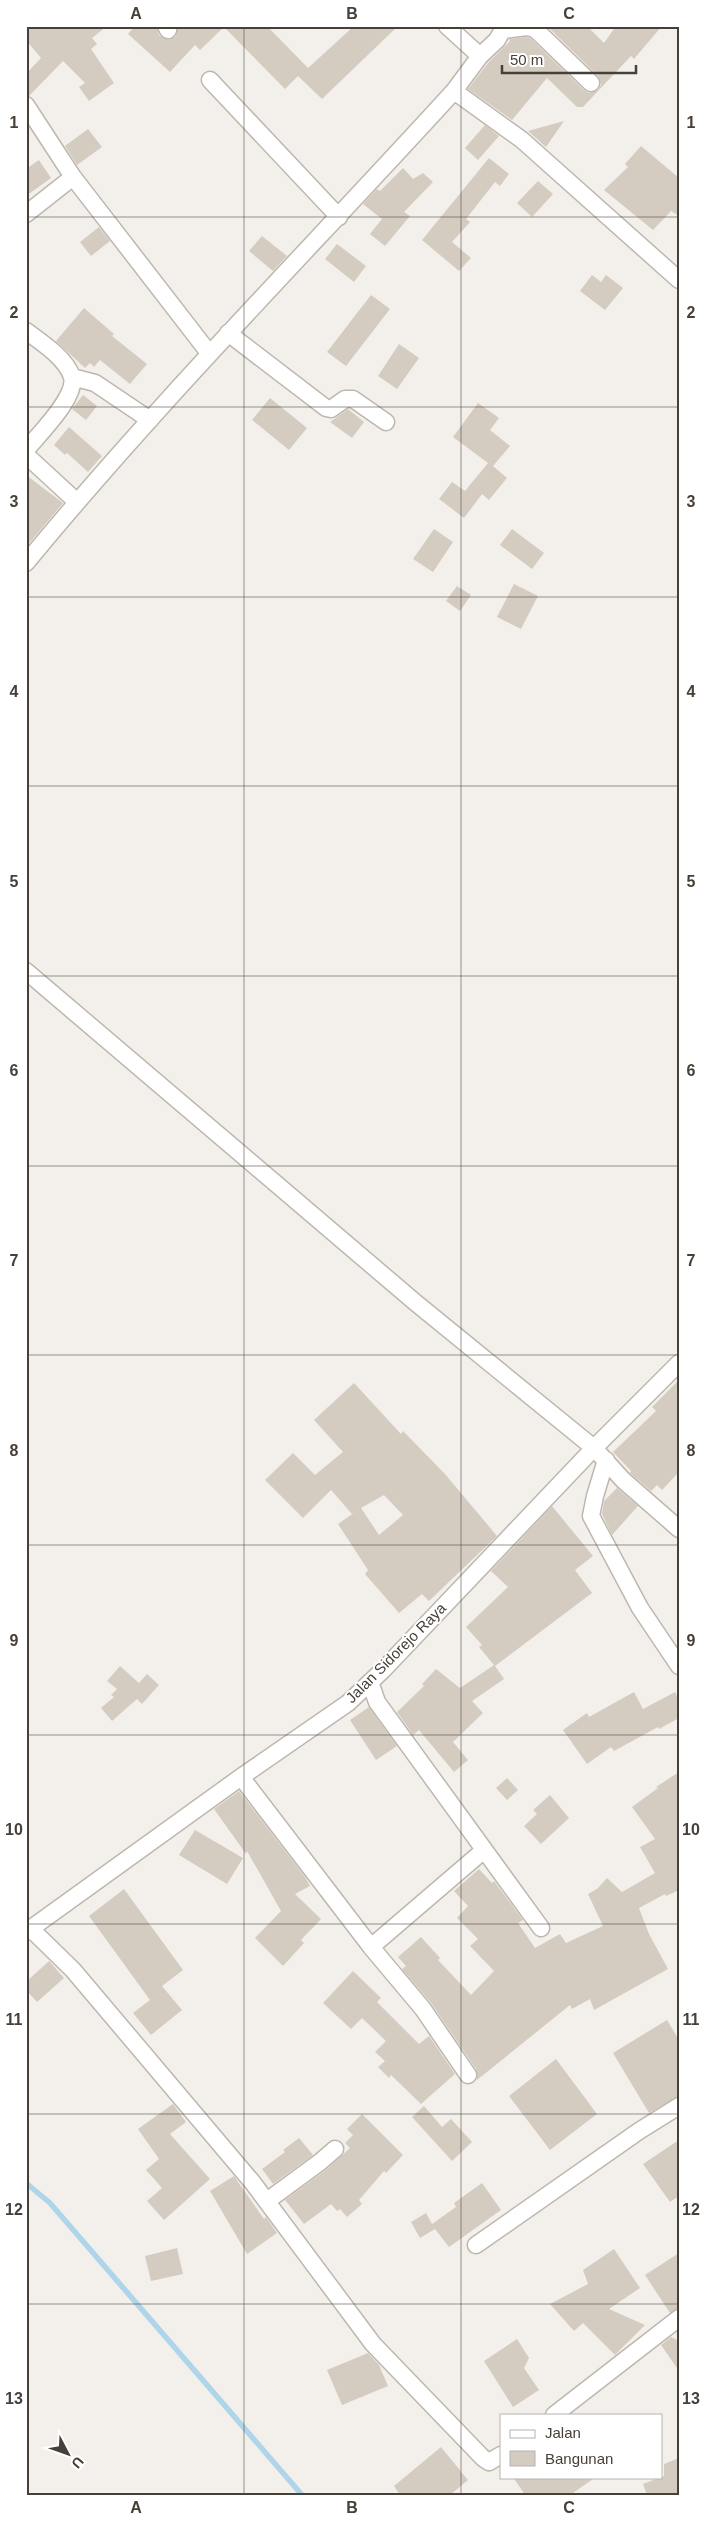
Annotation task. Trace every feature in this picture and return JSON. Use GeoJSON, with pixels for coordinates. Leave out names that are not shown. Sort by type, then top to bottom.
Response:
{"type":"FeatureCollection","features":[{"type":"Feature","properties":{"kind":"street"},"geometry":{"type":"LineString","coordinates":[[447,26],[480,56]]}},
{"type":"Feature","properties":{"kind":"street"},"geometry":{"type":"LineString","coordinates":[[26,564],[77,502],[210,353],[454,92],[480,56],[504,28],[527,27],[535,29],[591,83]]}},
{"type":"Feature","properties":{"kind":"street"},"geometry":{"type":"LineString","coordinates":[[210,80],[339,217]]}},
{"type":"Feature","properties":{"kind":"street"},"geometry":{"type":"LineString","coordinates":[[454,92],[522,140],[679,280]]}},
{"type":"Feature","properties":{"kind":"street"},"geometry":{"type":"LineString","coordinates":[[26,104],[73,177],[210,353]]}},
{"type":"Feature","properties":{"kind":"street"},"geometry":{"type":"LineString","coordinates":[[26,214],[73,177]]}},
{"type":"Feature","properties":{"kind":"street"},"geometry":{"type":"LineString","coordinates":[[26,330],[49,348],[72,377],[73,387],[68,397],[28,445],[77,502]]}},
{"type":"Feature","properties":{"kind":"street"},"geometry":{"type":"LineString","coordinates":[[228,334],[326,408],[331,409],[345,399],[353,399],[386,422]]}},
{"type":"Feature","properties":{"kind":"street"},"geometry":{"type":"LineString","coordinates":[[72,377],[95,383],[150,420]]}},
{"type":"Feature","properties":{"kind":"street"},"geometry":{"type":"LineString","coordinates":[[26,971],[416,1303],[594,1448],[623,1480],[679,1529]]}},
{"type":"Feature","properties":{"kind":"street","name":"Jalan Sidorejo Raya"},"geometry":{"type":"LineString","coordinates":[[28,1931],[241,1777],[348,1703],[594,1448],[679,1363]]}},
{"type":"Feature","properties":{"kind":"street"},"geometry":{"type":"LineString","coordinates":[[606,1460],[594,1496],[591,1516],[640,1608],[679,1666]]}},
{"type":"Feature","properties":{"kind":"street"},"geometry":{"type":"LineString","coordinates":[[370,1682],[377,1702],[541,1928]]}},
{"type":"Feature","properties":{"kind":"street"},"geometry":{"type":"LineString","coordinates":[[241,1777],[372,1947],[423,2009],[468,2075]]}},
{"type":"Feature","properties":{"kind":"street"},"geometry":{"type":"LineString","coordinates":[[372,1947],[484,1851]]}},
{"type":"Feature","properties":{"kind":"street"},"geometry":{"type":"LineString","coordinates":[[28,1931],[72,1970],[267,2201],[373,2344],[483,2458],[490,2462],[500,2456]]}},
{"type":"Feature","properties":{"kind":"street"},"geometry":{"type":"LineString","coordinates":[[476,2245],[638,2131],[679,2106]]}},
{"type":"Feature","properties":{"kind":"street"},"geometry":{"type":"LineString","coordinates":[[267,2201],[335,2149]]}},
{"type":"Feature","properties":{"kind":"street"},"geometry":{"type":"LineString","coordinates":[[555,2414],[679,2318]]}},
{"type":"Feature","properties":{"kind":"building"},"geometry":{"type":"Polygon","coordinates":[[[34,26],[107,26],[92,38],[97,44],[91,49],[114,83],[89,101],[79,87],[85,83],[63,61],[29,96],[26,95],[26,74],[41,58],[26,40],[26,32],[34,26]]]}},
{"type":"Feature","properties":{"kind":"building"},"geometry":{"type":"Polygon","coordinates":[[[135,26],[156,26],[159,35],[168,40],[176,36],[177,26],[267,26],[308,68],[354,26],[398,26],[322,99],[298,76],[285,89],[224,27],[200,50],[195,45],[170,72],[128,34],[135,26]]]}},
{"type":"Feature","properties":{"kind":"building"},"geometry":{"type":"Polygon","coordinates":[[[547,26],[587,26],[604,43],[616,26],[662,26],[634,59],[631,56],[583,107],[577,107],[547,78],[512,120],[468,89],[488,63],[510,41],[509,39],[526,37],[530,38],[584,90],[589,93],[598,90],[601,85],[598,76],[547,26]]]}},
{"type":"Feature","properties":{"kind":"building"},"geometry":{"type":"Polygon","coordinates":[[[564,121],[546,147],[528,131],[564,121]]]}},
{"type":"Feature","properties":{"kind":"building"},"geometry":{"type":"Polygon","coordinates":[[[485,125],[499,136],[478,160],[465,148],[485,125]]]}},
{"type":"Feature","properties":{"kind":"building"},"geometry":{"type":"Polygon","coordinates":[[[88,129],[102,147],[77,165],[65,146],[88,129]]]}},
{"type":"Feature","properties":{"kind":"building"},"geometry":{"type":"Polygon","coordinates":[[[641,146],[679,178],[679,216],[671,211],[653,230],[604,190],[628,167],[625,164],[641,146]]]}},
{"type":"Feature","properties":{"kind":"building"},"geometry":{"type":"Polygon","coordinates":[[[489,158],[509,174],[500,186],[495,182],[466,219],[470,222],[452,242],[471,258],[459,271],[422,240],[489,158]]]}},
{"type":"Feature","properties":{"kind":"building"},"geometry":{"type":"Polygon","coordinates":[[[39,160],[51,178],[26,196],[26,169],[39,160]]]}},
{"type":"Feature","properties":{"kind":"building"},"geometry":{"type":"Polygon","coordinates":[[[403,168],[413,179],[423,173],[433,182],[404,212],[410,216],[385,246],[370,234],[382,219],[363,204],[377,189],[380,191],[403,168]]]}},
{"type":"Feature","properties":{"kind":"building"},"geometry":{"type":"Polygon","coordinates":[[[538,181],[553,194],[532,217],[517,203],[538,181]]]}},
{"type":"Feature","properties":{"kind":"building"},"geometry":{"type":"Polygon","coordinates":[[[99,227],[110,241],[91,256],[80,242],[99,227]]]}},
{"type":"Feature","properties":{"kind":"building"},"geometry":{"type":"Polygon","coordinates":[[[262,236],[287,256],[273,271],[249,251],[262,236]]]}},
{"type":"Feature","properties":{"kind":"building"},"geometry":{"type":"Polygon","coordinates":[[[337,244],[366,266],[354,282],[325,259],[337,244]]]}},
{"type":"Feature","properties":{"kind":"building"},"geometry":{"type":"Polygon","coordinates":[[[592,275],[601,282],[606,275],[623,288],[605,310],[580,291],[592,275]]]}},
{"type":"Feature","properties":{"kind":"building"},"geometry":{"type":"Polygon","coordinates":[[[371,295],[390,309],[346,366],[327,352],[371,295]]]}},
{"type":"Feature","properties":{"kind":"building"},"geometry":{"type":"Polygon","coordinates":[[[84,308],[114,334],[112,336],[147,364],[130,384],[100,360],[94,367],[90,363],[85,368],[56,341],[84,308]]]}},
{"type":"Feature","properties":{"kind":"building"},"geometry":{"type":"Polygon","coordinates":[[[399,344],[419,358],[397,389],[378,376],[399,344]]]}},
{"type":"Feature","properties":{"kind":"building"},"geometry":{"type":"Polygon","coordinates":[[[83,395],[97,406],[86,420],[72,409],[83,395]]]}},
{"type":"Feature","properties":{"kind":"building"},"geometry":{"type":"Polygon","coordinates":[[[270,398],[307,428],[289,450],[252,420],[270,398]]]}},
{"type":"Feature","properties":{"kind":"building"},"geometry":{"type":"Polygon","coordinates":[[[478,403],[499,418],[490,430],[510,446],[493,466],[507,478],[489,500],[482,494],[464,518],[439,499],[452,482],[465,491],[488,463],[453,437],[478,403]]]}},
{"type":"Feature","properties":{"kind":"building"},"geometry":{"type":"Polygon","coordinates":[[[348,409],[364,422],[352,438],[330,422],[348,409]]]}},
{"type":"Feature","properties":{"kind":"building"},"geometry":{"type":"Polygon","coordinates":[[[69,427],[102,456],[88,472],[67,453],[65,455],[54,445],[69,427]]]}},
{"type":"Feature","properties":{"kind":"building"},"geometry":{"type":"Polygon","coordinates":[[[26,475],[63,503],[26,547],[26,475]]]}},
{"type":"Feature","properties":{"kind":"building"},"geometry":{"type":"Polygon","coordinates":[[[434,529],[453,542],[433,572],[413,559],[434,529]]]}},
{"type":"Feature","properties":{"kind":"building"},"geometry":{"type":"Polygon","coordinates":[[[512,529],[544,553],[532,569],[500,545],[512,529]]]}},
{"type":"Feature","properties":{"kind":"building"},"geometry":{"type":"Polygon","coordinates":[[[514,584],[538,596],[521,629],[497,617],[514,584]]]}},
{"type":"Feature","properties":{"kind":"building"},"geometry":{"type":"Polygon","coordinates":[[[457,586],[471,595],[460,611],[446,601],[457,586]]]}},
{"type":"Feature","properties":{"kind":"building"},"geometry":{"type":"Polygon","coordinates":[[[679,1380],[679,1472],[662,1490],[657,1485],[651,1491],[630,1473],[631,1471],[613,1452],[656,1411],[652,1407],[679,1380]]]}},
{"type":"Feature","properties":{"kind":"building"},"geometry":{"type":"Polygon","coordinates":[[[354,1383],[401,1434],[403,1431],[445,1474],[497,1536],[429,1601],[422,1594],[399,1613],[365,1574],[368,1570],[338,1524],[361,1508],[352,1514],[331,1490],[303,1518],[265,1480],[293,1453],[315,1475],[343,1452],[314,1420],[354,1383]],[[384,1495],[361,1508],[379,1535],[403,1515],[384,1495]]]}},
{"type":"Feature","properties":{"kind":"building"},"geometry":{"type":"Polygon","coordinates":[[[617,1488],[638,1506],[612,1535],[602,1514],[604,1501],[617,1488]]]}},
{"type":"Feature","properties":{"kind":"building"},"geometry":{"type":"Polygon","coordinates":[[[552,1506],[593,1556],[575,1570],[592,1593],[495,1666],[504,1679],[472,1701],[483,1713],[453,1742],[468,1760],[454,1772],[419,1730],[413,1735],[397,1712],[424,1686],[422,1684],[436,1669],[460,1688],[494,1665],[479,1647],[482,1645],[466,1627],[508,1587],[491,1571],[552,1506]]]}},
{"type":"Feature","properties":{"kind":"building"},"geometry":{"type":"Polygon","coordinates":[[[120,1666],[139,1683],[147,1674],[159,1685],[142,1704],[137,1699],[112,1721],[101,1708],[114,1697],[111,1695],[117,1689],[107,1681],[120,1666]]]}},
{"type":"Feature","properties":{"kind":"building"},"geometry":{"type":"Polygon","coordinates":[[[634,1692],[643,1709],[675,1692],[679,1700],[679,1718],[614,1751],[611,1747],[587,1764],[563,1730],[587,1713],[589,1717],[634,1692]]]}},
{"type":"Feature","properties":{"kind":"building"},"geometry":{"type":"Polygon","coordinates":[[[369,1707],[397,1746],[376,1760],[350,1720],[369,1707]]]}},
{"type":"Feature","properties":{"kind":"building"},"geometry":{"type":"Polygon","coordinates":[[[679,1772],[679,1890],[666,1896],[665,1894],[639,1908],[649,1934],[668,1969],[594,2010],[590,1999],[572,2009],[570,2005],[477,2080],[476,2069],[431,2003],[402,1969],[406,1966],[398,1957],[421,1937],[440,1958],[438,1960],[471,1995],[494,1971],[470,1946],[478,1939],[457,1918],[468,1906],[454,1891],[479,1869],[492,1883],[494,1881],[523,1920],[518,1923],[535,1948],[560,1934],[566,1943],[603,1926],[588,1894],[597,1889],[607,1878],[622,1892],[655,1873],[640,1847],[655,1839],[632,1807],[658,1788],[656,1787],[679,1772]]]}},
{"type":"Feature","properties":{"kind":"building"},"geometry":{"type":"Polygon","coordinates":[[[507,1778],[518,1790],[507,1800],[496,1788],[507,1778]]]}},
{"type":"Feature","properties":{"kind":"building"},"geometry":{"type":"Polygon","coordinates":[[[239,1791],[305,1877],[310,1886],[295,1894],[321,1919],[301,1940],[304,1943],[283,1966],[255,1938],[281,1911],[247,1851],[246,1854],[214,1809],[239,1791]]]}},
{"type":"Feature","properties":{"kind":"building"},"geometry":{"type":"Polygon","coordinates":[[[550,1795],[569,1818],[541,1844],[524,1826],[537,1814],[533,1810],[550,1795]]]}},
{"type":"Feature","properties":{"kind":"building"},"geometry":{"type":"Polygon","coordinates":[[[195,1830],[243,1858],[227,1884],[179,1855],[195,1830]]]}},
{"type":"Feature","properties":{"kind":"building"},"geometry":{"type":"Polygon","coordinates":[[[124,1889],[183,1970],[162,1986],[182,2010],[151,2035],[133,2013],[150,2000],[89,1916],[124,1889]]]}},
{"type":"Feature","properties":{"kind":"building"},"geometry":{"type":"Polygon","coordinates":[[[49,1961],[64,1978],[37,2002],[26,1990],[26,1982],[49,1961]]]}},
{"type":"Feature","properties":{"kind":"building"},"geometry":{"type":"Polygon","coordinates":[[[353,1971],[381,1998],[377,2002],[419,2044],[429,2036],[455,2074],[421,2104],[391,2075],[389,2078],[378,2067],[385,2061],[375,2052],[386,2041],[362,2018],[351,2029],[323,2003],[353,1971]]]}},
{"type":"Feature","properties":{"kind":"building"},"geometry":{"type":"Polygon","coordinates":[[[667,2020],[679,2040],[679,2096],[649,2113],[613,2053],[667,2020]]]}},
{"type":"Feature","properties":{"kind":"building"},"geometry":{"type":"Polygon","coordinates":[[[556,2059],[597,2114],[550,2150],[509,2096],[556,2059]]]}},
{"type":"Feature","properties":{"kind":"building"},"geometry":{"type":"Polygon","coordinates":[[[173,2104],[186,2122],[170,2134],[210,2179],[164,2220],[147,2201],[162,2188],[146,2170],[159,2159],[138,2129],[173,2104]]]}},
{"type":"Feature","properties":{"kind":"building"},"geometry":{"type":"Polygon","coordinates":[[[424,2106],[442,2127],[451,2119],[472,2142],[452,2161],[412,2117],[424,2106]]]}},
{"type":"Feature","properties":{"kind":"building"},"geometry":{"type":"Polygon","coordinates":[[[362,2114],[403,2155],[386,2173],[384,2171],[359,2200],[362,2204],[347,2217],[340,2209],[337,2211],[331,2204],[304,2224],[285,2200],[326,2170],[350,2148],[345,2143],[353,2135],[347,2129],[362,2114]]]}},
{"type":"Feature","properties":{"kind":"building"},"geometry":{"type":"Polygon","coordinates":[[[299,2138],[313,2155],[273,2184],[262,2169],[285,2152],[283,2150],[299,2138]]]}},
{"type":"Feature","properties":{"kind":"building"},"geometry":{"type":"Polygon","coordinates":[[[679,2140],[679,2196],[670,2202],[643,2164],[679,2140]]]}},
{"type":"Feature","properties":{"kind":"building"},"geometry":{"type":"Polygon","coordinates":[[[234,2176],[264,2219],[266,2217],[277,2233],[247,2254],[210,2191],[234,2176]]]}},
{"type":"Feature","properties":{"kind":"building"},"geometry":{"type":"Polygon","coordinates":[[[482,2183],[501,2210],[449,2247],[435,2229],[420,2238],[411,2222],[426,2213],[432,2224],[456,2207],[454,2203],[482,2183]]]}},
{"type":"Feature","properties":{"kind":"building"},"geometry":{"type":"Polygon","coordinates":[[[177,2248],[183,2274],[151,2281],[145,2256],[177,2248]]]}},
{"type":"Feature","properties":{"kind":"building"},"geometry":{"type":"Polygon","coordinates":[[[614,2249],[640,2288],[609,2309],[645,2325],[615,2355],[583,2323],[574,2331],[550,2304],[588,2284],[583,2270],[614,2249]]]}},
{"type":"Feature","properties":{"kind":"building"},"geometry":{"type":"Polygon","coordinates":[[[679,2253],[679,2308],[670,2313],[645,2275],[679,2253]]]}},
{"type":"Feature","properties":{"kind":"building"},"geometry":{"type":"Polygon","coordinates":[[[671,2337],[679,2341],[679,2371],[661,2345],[671,2337]]]}},
{"type":"Feature","properties":{"kind":"building"},"geometry":{"type":"Polygon","coordinates":[[[517,2339],[529,2358],[524,2368],[539,2390],[513,2407],[484,2361],[517,2339]]]}},
{"type":"Feature","properties":{"kind":"building"},"geometry":{"type":"Polygon","coordinates":[[[368,2353],[379,2365],[388,2386],[342,2405],[327,2370],[368,2353]]]}},
{"type":"Feature","properties":{"kind":"building"},"geometry":{"type":"Polygon","coordinates":[[[441,2447],[468,2480],[450,2495],[400,2495],[394,2486],[441,2447]]]}},
{"type":"Feature","properties":{"kind":"building"},"geometry":{"type":"Polygon","coordinates":[[[679,2458],[679,2495],[647,2495],[643,2484],[662,2478],[664,2476],[664,2464],[679,2458]]]}},
{"type":"Feature","properties":{"kind":"building"},"geometry":{"type":"Polygon","coordinates":[[[514,2478],[595,2478],[570,2495],[525,2495],[514,2478]]]}},
{"type":"Feature","properties":{"kind":"waterway"},"geometry":{"type":"LineString","coordinates":[[26,2183],[50,2203],[302,2495]]}}]}
